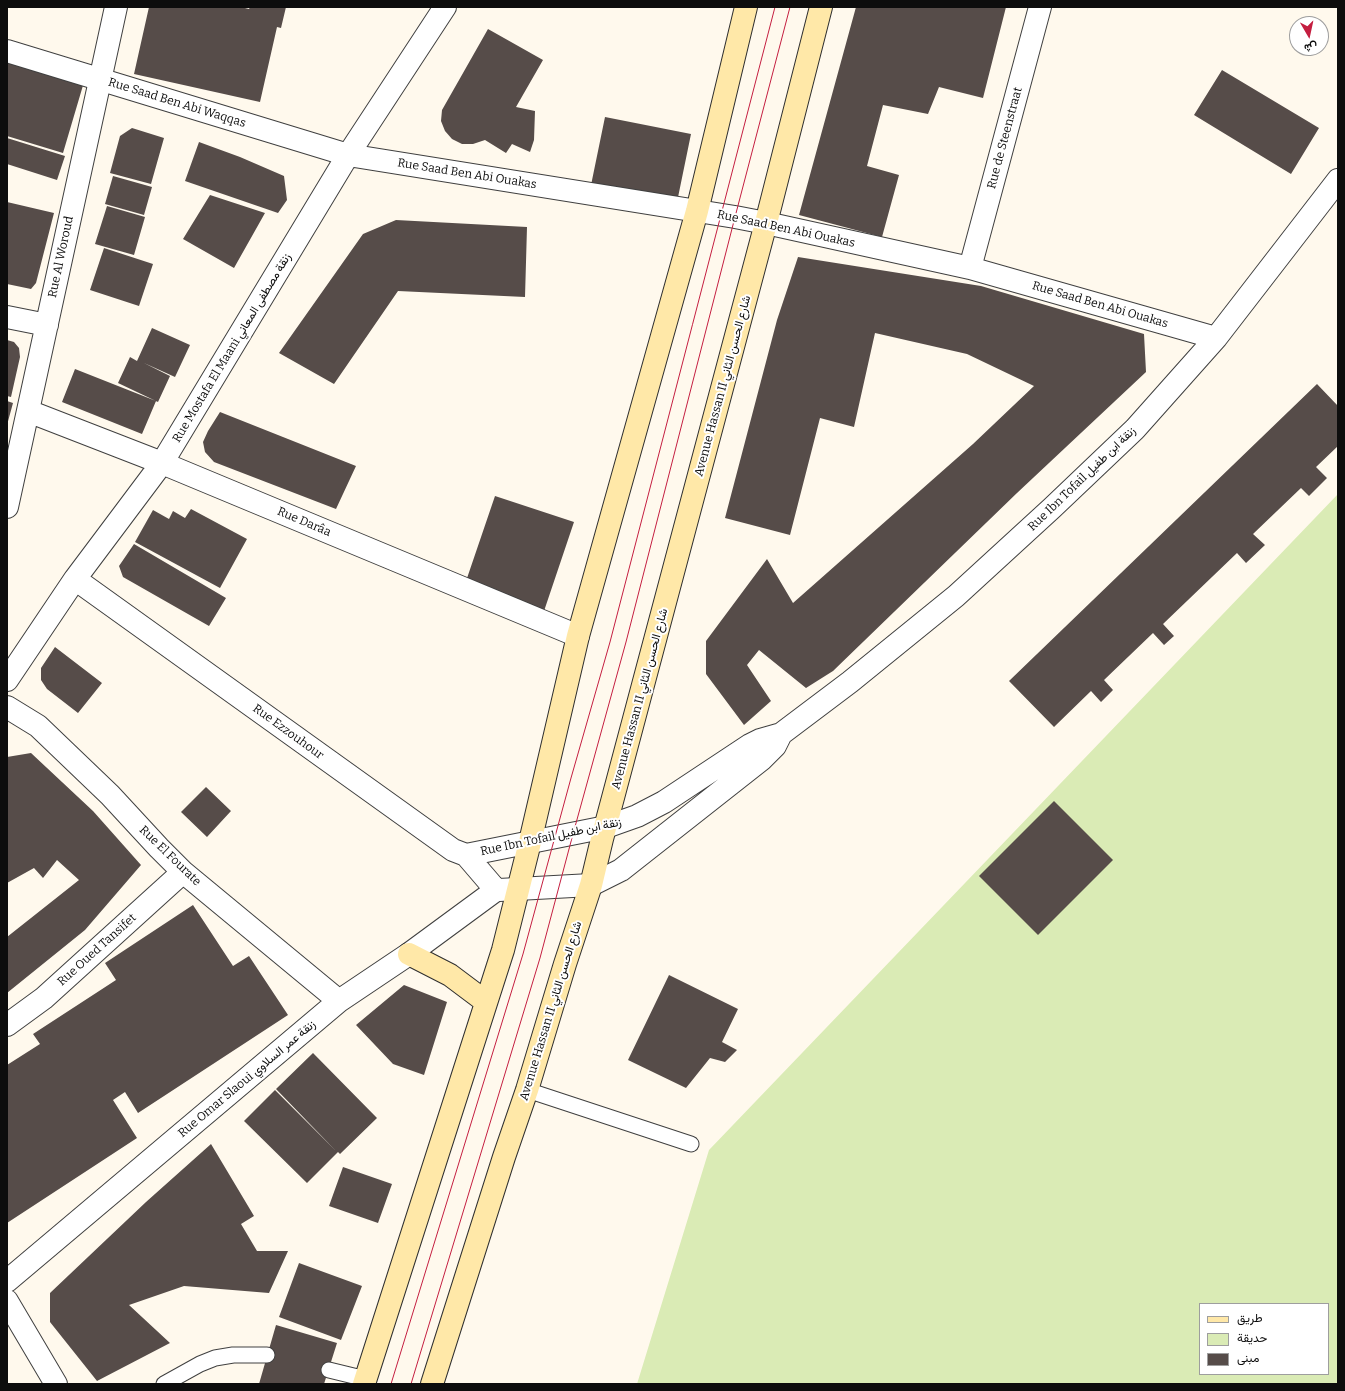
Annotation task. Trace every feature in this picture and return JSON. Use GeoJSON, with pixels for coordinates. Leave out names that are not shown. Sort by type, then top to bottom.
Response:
{"type":"FeatureCollection","features":[{"type":"Feature","properties":{"kind":"main road"},"geometry":{"type":"LineString","coordinates":[[365,1381],[503,950],[519,889],[578,636],[697,211],[746,7]]}},
{"type":"Feature","properties":{"kind":"main road","name":"Avenue Hassan II شارع الحسن الثاني"},"geometry":{"type":"LineString","coordinates":[[432,1384],[504,1157],[527,1090],[565,964],[592,886],[606,827],[766,223],[821,7]]}},
{"type":"Feature","properties":{"kind":"main road"},"geometry":{"type":"LineString","coordinates":[[409,954],[450,975],[486,1002]]}},
{"type":"Feature","properties":{"kind":"street","name":"Rue Al Woroud"},"geometry":{"type":"LineString","coordinates":[[7,508],[116,7]]}},
{"type":"Feature","properties":{"kind":"street","name":"Rue Mostafa El Maani زنقة مصطفى المعاني"},"geometry":{"type":"LineString","coordinates":[[7,680],[75,579],[162,463],[348,154],[445,7]]}},
{"type":"Feature","properties":{"kind":"street","name":"Rue de Steenstraat"},"geometry":{"type":"LineString","coordinates":[[970,268],[1040,7]]}},
{"type":"Feature","properties":{"kind":"street","name":"Rue Saad Ben Abi Waqqas"},"geometry":{"type":"LineString","coordinates":[[7,51],[348,154]]}},
{"type":"Feature","properties":{"kind":"street","name":"Rue Saad Ben Abi Ouakas"},"geometry":{"type":"LineString","coordinates":[[348,154],[766,223],[970,268],[1216,338]]}},
{"type":"Feature","properties":{"kind":"street","name":"Rue Ibn Tofail زنقة ابن طفيل"},"geometry":{"type":"LineString","coordinates":[[466,855],[606,827],[653,808],[750,745],[760,740],[781,734],[850,682],[956,596],[1135,429],[1216,338],[1338,180]]}},
{"type":"Feature","properties":{"kind":"street"},"geometry":{"type":"LineString","coordinates":[[7,317],[46,326]]}},
{"type":"Feature","properties":{"kind":"street","name":"Rue Darâa"},"geometry":{"type":"LineString","coordinates":[[28,411],[162,463],[578,636]]}},
{"type":"Feature","properties":{"kind":"street","name":"Rue Ezzouhour"},"geometry":{"type":"LineString","coordinates":[[75,579],[453,850],[466,855],[496,890]]}},
{"type":"Feature","properties":{"kind":"street","name":"Rue El Fourate"},"geometry":{"type":"LineString","coordinates":[[7,707],[38,726],[110,795],[183,872],[339,1002]]}},
{"type":"Feature","properties":{"kind":"street","name":"Rue Ibn Tofail زنقة ابن طفيل"},"geometry":{"type":"LineString","coordinates":[[592,886],[621,870],[710,802],[770,752],[781,734]]}},
{"type":"Feature","properties":{"kind":"street","name":"Rue Oued Tansifet"},"geometry":{"type":"LineString","coordinates":[[7,1024],[44,998],[183,872]]}},
{"type":"Feature","properties":{"kind":"street"},"geometry":{"type":"LineString","coordinates":[[496,890],[592,886]]}},
{"type":"Feature","properties":{"kind":"street","name":"Rue Omar Slaoui زنقة عمر السلاوي"},"geometry":{"type":"LineString","coordinates":[[7,1281],[339,1002],[409,954],[496,890]]}},
{"type":"Feature","properties":{"kind":"street"},"geometry":{"type":"LineString","coordinates":[[7,1301],[56,1384]]}},
{"type":"Feature","properties":{"kind":"lane"},"geometry":{"type":"LineString","coordinates":[[527,1090],[691,1144]]}},
{"type":"Feature","properties":{"kind":"lane"},"geometry":{"type":"LineString","coordinates":[[164,1384],[200,1364],[215,1358],[233,1354],[267,1355]]}},
{"type":"Feature","properties":{"kind":"lane"},"geometry":{"type":"LineString","coordinates":[[329,1370],[365,1381]]}},
{"type":"Feature","properties":{"kind":"green space"},"geometry":{"type":"Polygon","coordinates":[[[1338,494],[1338,1384],[637,1384],[709,1150],[1338,494]]]}},
{"type":"Feature","properties":{"kind":"building"},"geometry":{"type":"Polygon","coordinates":[[[149,7],[241,7],[249,9],[250,7],[286,7],[281,28],[277,27],[260,102],[134,74],[149,7]]]}},
{"type":"Feature","properties":{"kind":"building"},"geometry":{"type":"Polygon","coordinates":[[[856,7],[1006,7],[983,98],[939,87],[928,114],[883,105],[867,166],[899,175],[882,237],[799,215],[856,7]]]}},
{"type":"Feature","properties":{"kind":"building"},"geometry":{"type":"Polygon","coordinates":[[[488,29],[543,60],[516,107],[535,111],[534,140],[530,152],[512,144],[506,153],[485,140],[473,144],[462,144],[452,139],[445,131],[441,121],[442,110],[488,29]]]}},
{"type":"Feature","properties":{"kind":"building"},"geometry":{"type":"Polygon","coordinates":[[[7,59],[84,82],[63,153],[7,136],[7,59]]]}},
{"type":"Feature","properties":{"kind":"building"},"geometry":{"type":"Polygon","coordinates":[[[1222,70],[1319,128],[1291,174],[1194,115],[1222,70]]]}},
{"type":"Feature","properties":{"kind":"building"},"geometry":{"type":"Polygon","coordinates":[[[605,117],[691,134],[676,207],[590,190],[605,117]]]}},
{"type":"Feature","properties":{"kind":"building"},"geometry":{"type":"Polygon","coordinates":[[[132,128],[164,138],[151,184],[110,173],[120,136],[132,128]]]}},
{"type":"Feature","properties":{"kind":"building"},"geometry":{"type":"Polygon","coordinates":[[[7,138],[65,156],[57,180],[7,164],[7,138]]]}},
{"type":"Feature","properties":{"kind":"building"},"geometry":{"type":"Polygon","coordinates":[[[199,142],[240,157],[284,176],[287,200],[278,213],[185,181],[199,142]]]}},
{"type":"Feature","properties":{"kind":"building"},"geometry":{"type":"Polygon","coordinates":[[[113,176],[152,187],[144,215],[105,204],[113,176]]]}},
{"type":"Feature","properties":{"kind":"building"},"geometry":{"type":"Polygon","coordinates":[[[210,195],[265,213],[234,268],[183,239],[210,195]]]}},
{"type":"Feature","properties":{"kind":"building"},"geometry":{"type":"Polygon","coordinates":[[[7,202],[54,213],[36,283],[31,289],[7,284],[7,202]]]}},
{"type":"Feature","properties":{"kind":"building"},"geometry":{"type":"Polygon","coordinates":[[[107,206],[145,217],[134,255],[95,244],[107,206]]]}},
{"type":"Feature","properties":{"kind":"building"},"geometry":{"type":"Polygon","coordinates":[[[396,220],[527,227],[525,297],[398,291],[334,384],[279,353],[363,234],[396,220]]]}},
{"type":"Feature","properties":{"kind":"building"},"geometry":{"type":"Polygon","coordinates":[[[104,248],[153,264],[139,306],[90,290],[104,248]]]}},
{"type":"Feature","properties":{"kind":"building"},"geometry":{"type":"Polygon","coordinates":[[[798,257],[981,286],[1144,334],[1146,372],[1017,493],[833,671],[806,688],[759,650],[747,665],[771,701],[744,725],[706,674],[706,641],[767,559],[793,603],[973,444],[1034,386],[967,354],[875,333],[854,427],[820,418],[790,535],[725,518],[777,320],[798,257]]]}},
{"type":"Feature","properties":{"kind":"building"},"geometry":{"type":"Polygon","coordinates":[[[152,328],[190,345],[175,377],[144,363],[170,376],[158,402],[118,383],[130,357],[137,361],[152,328]]]}},
{"type":"Feature","properties":{"kind":"building"},"geometry":{"type":"Polygon","coordinates":[[[7,340],[14,342],[19,348],[20,357],[11,397],[7,396],[7,340]]]}},
{"type":"Feature","properties":{"kind":"building"},"geometry":{"type":"Polygon","coordinates":[[[75,369],[156,401],[142,434],[62,402],[75,369]]]}},
{"type":"Feature","properties":{"kind":"building"},"geometry":{"type":"Polygon","coordinates":[[[1317,384],[1338,406],[1338,446],[1316,467],[1327,478],[1309,496],[1301,488],[1253,534],[1265,545],[1246,563],[1237,553],[1163,624],[1174,636],[1164,645],[1153,633],[1104,680],[1113,690],[1101,702],[1091,691],[1054,727],[1009,681],[1317,384]]]}},
{"type":"Feature","properties":{"kind":"building"},"geometry":{"type":"Polygon","coordinates":[[[7,401],[13,403],[7,425],[7,401]]]}},
{"type":"Feature","properties":{"kind":"building"},"geometry":{"type":"Polygon","coordinates":[[[220,412],[356,466],[336,509],[214,462],[205,452],[203,442],[220,412]]]}},
{"type":"Feature","properties":{"kind":"building"},"geometry":{"type":"Polygon","coordinates":[[[495,496],[574,522],[542,617],[464,587],[495,496]]]}},
{"type":"Feature","properties":{"kind":"building"},"geometry":{"type":"Polygon","coordinates":[[[191,509],[247,539],[220,588],[135,542],[153,510],[169,519],[173,511],[185,518],[191,509]]]}},
{"type":"Feature","properties":{"kind":"building"},"geometry":{"type":"Polygon","coordinates":[[[134,544],[226,598],[209,626],[123,577],[119,566],[134,544]]]}},
{"type":"Feature","properties":{"kind":"building"},"geometry":{"type":"Polygon","coordinates":[[[55,647],[102,683],[78,713],[47,689],[41,680],[41,668],[55,647]]]}},
{"type":"Feature","properties":{"kind":"building"},"geometry":{"type":"Polygon","coordinates":[[[31,753],[93,811],[141,865],[85,930],[7,993],[7,937],[79,880],[57,860],[43,878],[34,868],[7,883],[7,757],[31,753]]]}},
{"type":"Feature","properties":{"kind":"building"},"geometry":{"type":"Polygon","coordinates":[[[206,787],[231,811],[207,837],[181,812],[206,787]]]}},
{"type":"Feature","properties":{"kind":"building"},"geometry":{"type":"Polygon","coordinates":[[[1054,801],[1113,860],[1038,935],[979,876],[1054,801]]]}},
{"type":"Feature","properties":{"kind":"building"},"geometry":{"type":"Polygon","coordinates":[[[193,905],[233,966],[249,956],[288,1015],[138,1113],[125,1092],[113,1100],[137,1138],[7,1223],[7,1065],[40,1044],[33,1034],[116,980],[105,963],[193,905]]]}},
{"type":"Feature","properties":{"kind":"building"},"geometry":{"type":"Polygon","coordinates":[[[669,975],[738,1009],[722,1042],[737,1050],[725,1062],[710,1058],[686,1088],[628,1060],[669,975]]]}},
{"type":"Feature","properties":{"kind":"building"},"geometry":{"type":"Polygon","coordinates":[[[404,985],[447,1002],[424,1075],[393,1064],[356,1025],[404,985]]]}},
{"type":"Feature","properties":{"kind":"building"},"geometry":{"type":"Polygon","coordinates":[[[313,1053],[377,1118],[340,1154],[338,1152],[307,1183],[244,1121],[275,1090],[336,1151],[276,1089],[313,1053]]]}},
{"type":"Feature","properties":{"kind":"building"},"geometry":{"type":"Polygon","coordinates":[[[211,1144],[254,1216],[241,1224],[257,1251],[288,1251],[269,1293],[184,1286],[129,1305],[170,1343],[97,1381],[50,1322],[50,1293],[146,1202],[211,1144]]]}},
{"type":"Feature","properties":{"kind":"building"},"geometry":{"type":"Polygon","coordinates":[[[343,1167],[392,1184],[378,1223],[329,1206],[343,1167]]]}},
{"type":"Feature","properties":{"kind":"building"},"geometry":{"type":"Polygon","coordinates":[[[299,1263],[362,1286],[341,1340],[279,1317],[299,1263]]]}},
{"type":"Feature","properties":{"kind":"building"},"geometry":{"type":"Polygon","coordinates":[[[276,1325],[337,1343],[324,1384],[259,1384],[276,1325]]]}},
{"type":"Feature","properties":{"kind":"tram line"},"geometry":{"type":"LineString","coordinates":[[391,1384],[523,954],[610,642],[775,7]]}},
{"type":"Feature","properties":{"kind":"tram line"},"geometry":{"type":"LineString","coordinates":[[411,1384],[540,958],[626,642],[790,7]]}}]}
